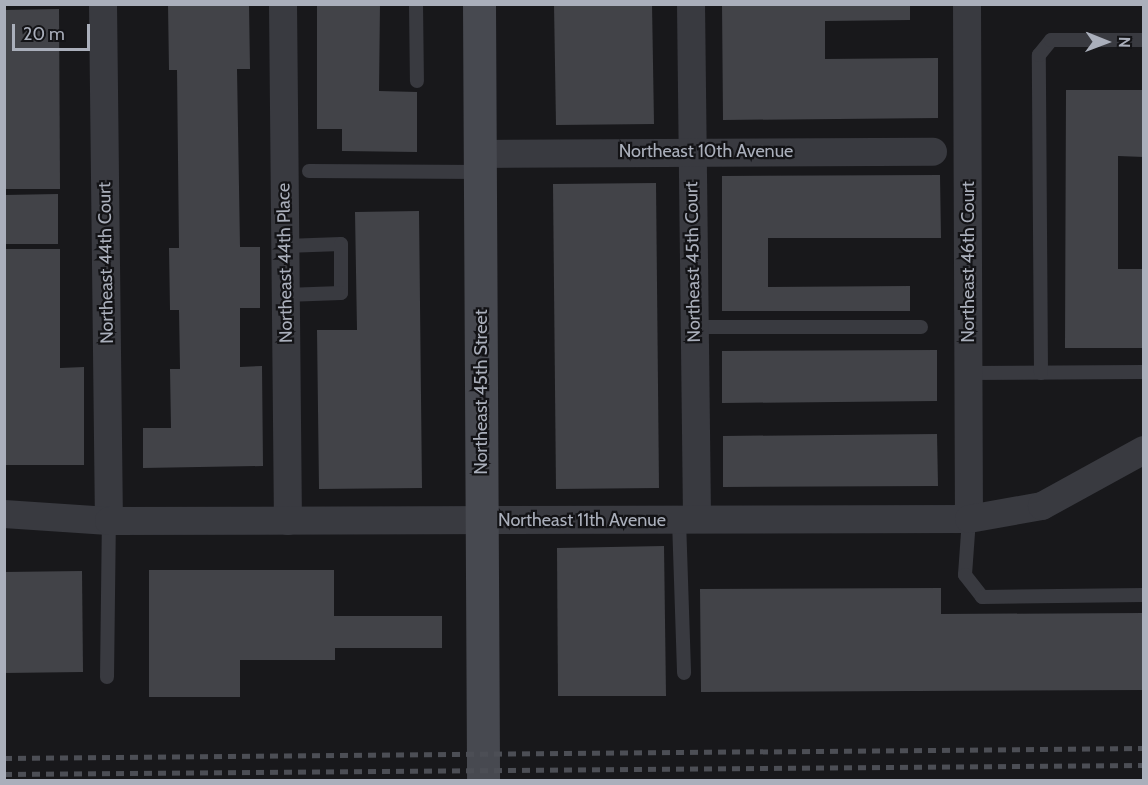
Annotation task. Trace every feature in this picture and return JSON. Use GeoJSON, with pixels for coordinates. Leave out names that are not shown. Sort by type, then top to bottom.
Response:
{"type":"FeatureCollection","features":[{"type":"Feature","properties":{"kind":"street","name":"Northeast 44th Court"},"geometry":{"type":"LineString","coordinates":[[103,4],[109,521]]}},
{"type":"Feature","properties":{"kind":"street","name":"Northeast 44th Place"},"geometry":{"type":"LineString","coordinates":[[283,4],[288,520]]}},
{"type":"Feature","properties":{"kind":"street","name":"Northeast 45th Street"},"geometry":{"type":"LineString","coordinates":[[479,4],[483,780]]}},
{"type":"Feature","properties":{"kind":"street","name":"Northeast 45th Court"},"geometry":{"type":"LineString","coordinates":[[688,519],[694,327],[691,4]]}},
{"type":"Feature","properties":{"kind":"street","name":"Northeast 46th Court"},"geometry":{"type":"LineString","coordinates":[[967,4],[969,519]]}},
{"type":"Feature","properties":{"kind":"street","name":"Northeast 10th Avenue"},"geometry":{"type":"LineString","coordinates":[[480,163],[691,150],[933,152]]}},
{"type":"Feature","properties":{"kind":"street","name":"Northeast 11th Avenue"},"geometry":{"type":"LineString","coordinates":[[4,514],[109,521],[969,519],[1042,506],[1143,450]]}},
{"type":"Feature","properties":{"kind":"lane"},"geometry":{"type":"LineString","coordinates":[[416,4],[417,81]]}},
{"type":"Feature","properties":{"kind":"lane"},"geometry":{"type":"LineString","coordinates":[[1041,373],[1039,55],[1051,40],[1143,40]]}},
{"type":"Feature","properties":{"kind":"lane"},"geometry":{"type":"LineString","coordinates":[[309,171],[480,163]]}},
{"type":"Feature","properties":{"kind":"lane"},"geometry":{"type":"LineString","coordinates":[[285,246],[341,244],[341,293],[285,295]]}},
{"type":"Feature","properties":{"kind":"lane"},"geometry":{"type":"LineString","coordinates":[[694,327],[921,327]]}},
{"type":"Feature","properties":{"kind":"lane"},"geometry":{"type":"LineString","coordinates":[[968,373],[1143,372]]}},
{"type":"Feature","properties":{"kind":"lane"},"geometry":{"type":"LineString","coordinates":[[684,673],[688,519]]}},
{"type":"Feature","properties":{"kind":"lane"},"geometry":{"type":"LineString","coordinates":[[969,519],[965,575],[982,597],[1143,595]]}},
{"type":"Feature","properties":{"kind":"lane"},"geometry":{"type":"LineString","coordinates":[[107,677],[109,521]]}},
{"type":"Feature","properties":{"kind":"building"},"geometry":{"type":"Polygon","coordinates":[[[168,4],[249,4],[250,69],[237,69],[240,247],[260,247],[260,308],[240,308],[240,367],[262,366],[263,466],[143,468],[143,428],[171,428],[170,369],[180,369],[179,310],[170,310],[169,248],[179,248],[177,70],[169,70],[168,4]]]}},
{"type":"Feature","properties":{"kind":"building"},"geometry":{"type":"Polygon","coordinates":[[[317,4],[380,4],[379,91],[417,92],[417,152],[342,151],[342,129],[317,129],[317,4]]]}},
{"type":"Feature","properties":{"kind":"building"},"geometry":{"type":"Polygon","coordinates":[[[554,4],[652,4],[654,124],[556,125],[554,4]]]}},
{"type":"Feature","properties":{"kind":"building"},"geometry":{"type":"Polygon","coordinates":[[[722,4],[910,4],[910,20],[825,21],[825,59],[938,58],[938,118],[723,120],[722,4]]]}},
{"type":"Feature","properties":{"kind":"building"},"geometry":{"type":"Polygon","coordinates":[[[59,9],[60,189],[4,189],[4,10],[59,9]]]}},
{"type":"Feature","properties":{"kind":"building"},"geometry":{"type":"Polygon","coordinates":[[[1066,90],[1144,90],[1144,157],[1118,156],[1118,269],[1144,269],[1144,348],[1065,348],[1066,90]]]}},
{"type":"Feature","properties":{"kind":"building"},"geometry":{"type":"Polygon","coordinates":[[[940,175],[941,238],[768,238],[768,287],[910,286],[910,311],[722,311],[722,176],[940,175]]]}},
{"type":"Feature","properties":{"kind":"building"},"geometry":{"type":"Polygon","coordinates":[[[656,183],[659,488],[556,489],[553,184],[656,183]]]}},
{"type":"Feature","properties":{"kind":"building"},"geometry":{"type":"Polygon","coordinates":[[[58,194],[58,244],[4,244],[4,195],[58,194]]]}},
{"type":"Feature","properties":{"kind":"building"},"geometry":{"type":"Polygon","coordinates":[[[419,211],[422,488],[319,489],[317,330],[357,330],[355,212],[419,211]]]}},
{"type":"Feature","properties":{"kind":"building"},"geometry":{"type":"Polygon","coordinates":[[[4,249],[60,249],[60,368],[84,367],[84,465],[4,465],[4,249]]]}},
{"type":"Feature","properties":{"kind":"building"},"geometry":{"type":"Polygon","coordinates":[[[937,350],[937,401],[722,403],[722,351],[937,350]]]}},
{"type":"Feature","properties":{"kind":"building"},"geometry":{"type":"Polygon","coordinates":[[[937,434],[938,486],[723,487],[723,436],[937,434]]]}},
{"type":"Feature","properties":{"kind":"building"},"geometry":{"type":"Polygon","coordinates":[[[664,546],[666,696],[558,696],[557,548],[664,546]]]}},
{"type":"Feature","properties":{"kind":"building"},"geometry":{"type":"Polygon","coordinates":[[[149,570],[334,570],[334,616],[442,616],[442,648],[335,648],[335,660],[240,660],[240,697],[149,697],[149,570]]]}},
{"type":"Feature","properties":{"kind":"building"},"geometry":{"type":"Polygon","coordinates":[[[82,571],[83,672],[4,673],[4,572],[82,571]]]}},
{"type":"Feature","properties":{"kind":"building"},"geometry":{"type":"Polygon","coordinates":[[[941,588],[941,614],[1144,613],[1144,690],[701,692],[700,589],[941,588]]]}},
{"type":"Feature","properties":{"kind":"railway"},"geometry":{"type":"LineString","coordinates":[[4,758],[1144,748]]}},
{"type":"Feature","properties":{"kind":"railway"},"geometry":{"type":"LineString","coordinates":[[4,774],[1144,765]]}}]}
